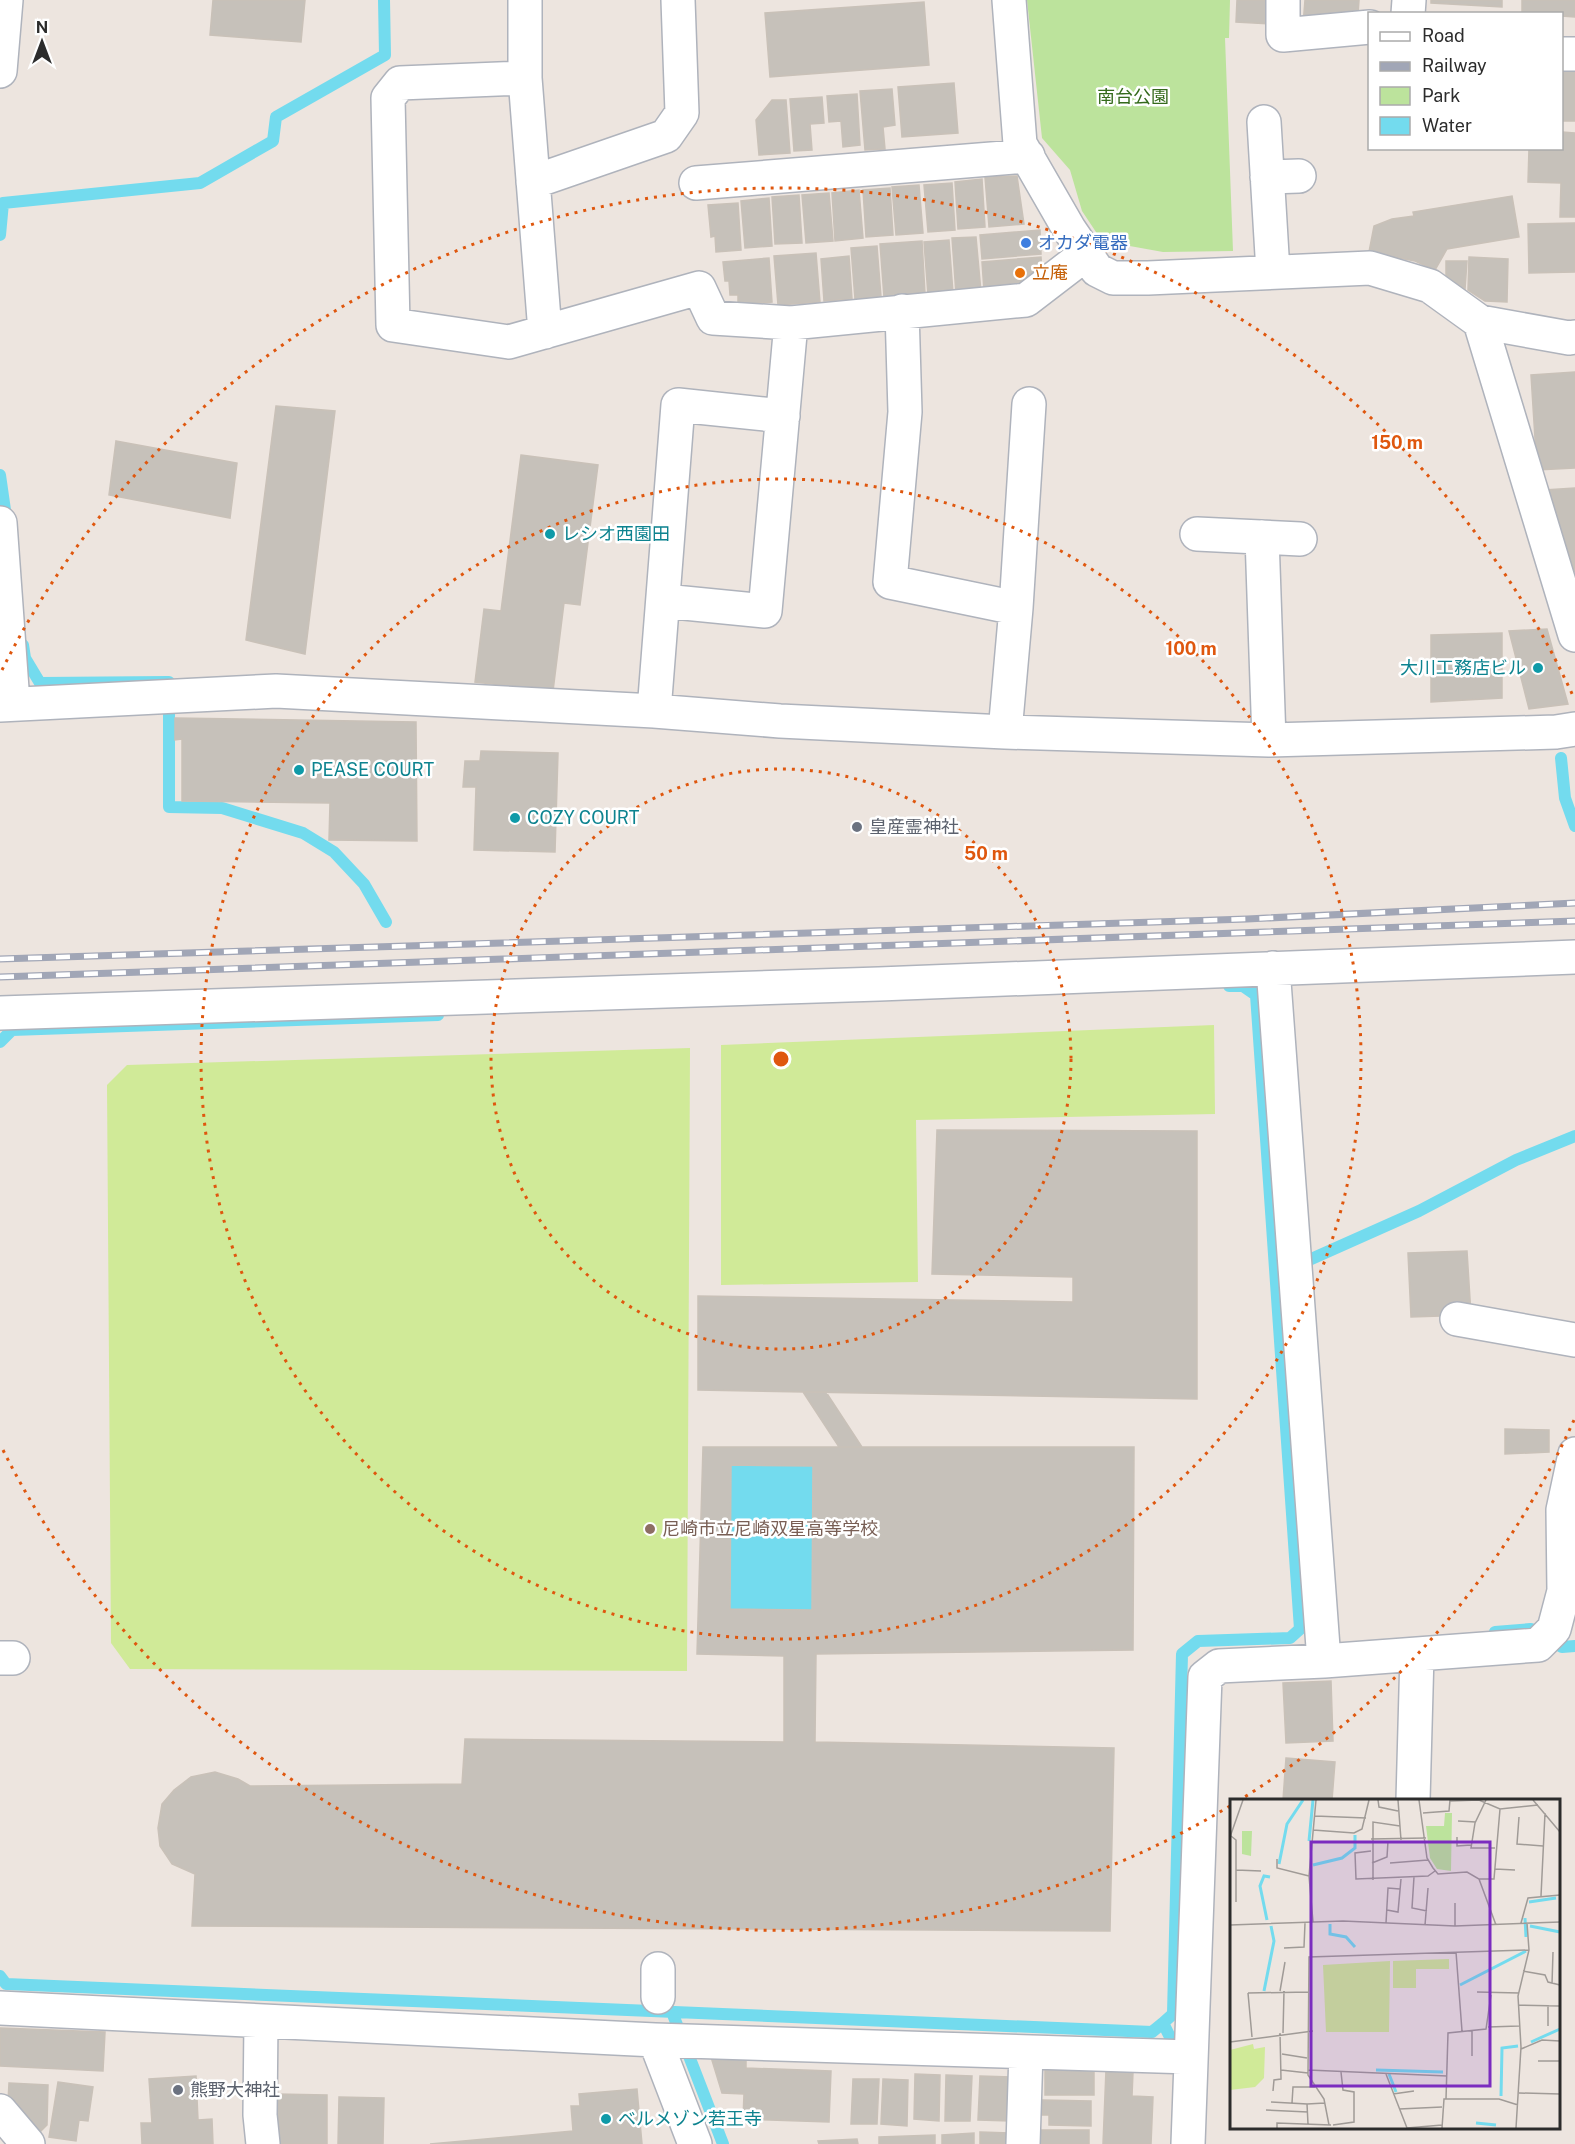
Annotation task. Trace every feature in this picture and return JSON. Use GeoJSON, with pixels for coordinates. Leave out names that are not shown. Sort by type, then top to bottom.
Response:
{"type":"FeatureCollection","features":[{"type":"Feature","properties":{"kind":"street"},"geometry":{"type":"LineString","coordinates":[[0,71],[6,0]]}},
{"type":"Feature","properties":{"kind":"street"},"geometry":{"type":"LineString","coordinates":[[525,0],[525,78],[545,332]]}},
{"type":"Feature","properties":{"kind":"street"},"geometry":{"type":"LineString","coordinates":[[533,182],[666,136],[682,113],[678,0]]}},
{"type":"Feature","properties":{"kind":"street"},"geometry":{"type":"LineString","coordinates":[[1009,0],[1020,144],[1097,270],[1113,278],[1370,268],[1430,286],[1479,322],[1569,338],[1575,337]]}},
{"type":"Feature","properties":{"kind":"street"},"geometry":{"type":"LineString","coordinates":[[1283,0],[1283,34],[1368,27]]}},
{"type":"Feature","properties":{"kind":"street"},"geometry":{"type":"LineString","coordinates":[[525,78],[400,83],[388,98],[393,325],[509,342],[699,288],[713,318],[791,323],[1026,300],[1086,254]]}},
{"type":"Feature","properties":{"kind":"street"},"geometry":{"type":"LineString","coordinates":[[1264,122],[1283,176],[1273,272]]}},
{"type":"Feature","properties":{"kind":"street"},"geometry":{"type":"LineString","coordinates":[[696,183],[1028,156]]}},
{"type":"Feature","properties":{"kind":"street"},"geometry":{"type":"LineString","coordinates":[[902,311],[905,412],[890,582],[1016,608]]}},
{"type":"Feature","properties":{"kind":"street"},"geometry":{"type":"LineString","coordinates":[[1479,322],[1575,635]]}},
{"type":"Feature","properties":{"kind":"street"},"geometry":{"type":"LineString","coordinates":[[664,601],[765,611],[791,323]]}},
{"type":"Feature","properties":{"kind":"street"},"geometry":{"type":"LineString","coordinates":[[1005,732],[1016,608],[1029,404]]}},
{"type":"Feature","properties":{"kind":"street"},"geometry":{"type":"LineString","coordinates":[[654,711],[678,405],[783,416]]}},
{"type":"Feature","properties":{"kind":"street"},"geometry":{"type":"LineString","coordinates":[[0,523],[7,704],[276,691],[654,711],[780,721],[1005,732],[1269,740],[1556,732],[1575,729]]}},
{"type":"Feature","properties":{"kind":"street"},"geometry":{"type":"LineString","coordinates":[[1197,534],[1300,539]]}},
{"type":"Feature","properties":{"kind":"street"},"geometry":{"type":"LineString","coordinates":[[1262,537],[1269,740]]}},
{"type":"Feature","properties":{"kind":"street"},"geometry":{"type":"LineString","coordinates":[[0,1013],[843,986],[1575,957]]}},
{"type":"Feature","properties":{"kind":"street"},"geometry":{"type":"LineString","coordinates":[[1273,968],[1324,1661]]}},
{"type":"Feature","properties":{"kind":"street"},"geometry":{"type":"LineString","coordinates":[[1457,1319],[1575,1340]]}},
{"type":"Feature","properties":{"kind":"street"},"geometry":{"type":"LineString","coordinates":[[1188,2144],[1183,2057],[1205,1677],[1219,1666],[1538,1646],[1565,1627],[1563,1510],[1575,1454]]}},
{"type":"Feature","properties":{"kind":"street"},"geometry":{"type":"LineString","coordinates":[[1413,1799],[1417,1654]]}},
{"type":"Feature","properties":{"kind":"street"},"geometry":{"type":"LineString","coordinates":[[0,2008],[655,2040],[1183,2057]]}},
{"type":"Feature","properties":{"kind":"street"},"geometry":{"type":"LineString","coordinates":[[261,2021],[260,2115],[263,2144]]}},
{"type":"Feature","properties":{"kind":"street"},"geometry":{"type":"LineString","coordinates":[[655,2040],[695,2144]]}},
{"type":"Feature","properties":{"kind":"street"},"geometry":{"type":"LineString","coordinates":[[1023,2144],[1026,2052]]}},
{"type":"Feature","properties":{"kind":"street"},"geometry":{"type":"LineString","coordinates":[[0,2111],[28,2144]]}},
{"type":"Feature","properties":{"kind":"green space","name":"南台公園"},"geometry":{"type":"Polygon","coordinates":[[[1027,0],[1230,0],[1229,38],[1225,38],[1233,251],[1163,252],[1102,241],[1082,211],[1070,170],[1042,138],[1027,0]]]}},
{"type":"Feature","properties":{"kind":"green space"},"geometry":{"type":"Polygon","coordinates":[[[1214,1025],[1215,1114],[916,1120],[918,1282],[721,1285],[721,1045],[1214,1025]]]}},
{"type":"Feature","properties":{"kind":"green space"},"geometry":{"type":"Polygon","coordinates":[[[690,1048],[687,1671],[130,1669],[111,1643],[107,1085],[127,1065],[690,1048]]]}},
{"type":"Feature","properties":{"kind":"water"},"geometry":{"type":"Polygon","coordinates":[[[731,1465],[813,1466],[812,1610],[730,1609],[731,1465]]]}},
{"type":"Feature","properties":{"kind":"building"},"geometry":{"type":"Polygon","coordinates":[[[213,0],[305,0],[301,42],[210,35],[213,0]]]}},
{"type":"Feature","properties":{"kind":"building"},"geometry":{"type":"Polygon","coordinates":[[[1237,0],[1273,0],[1271,24],[1236,22],[1237,0]]]}},
{"type":"Feature","properties":{"kind":"building"},"geometry":{"type":"Polygon","coordinates":[[[1305,0],[1359,0],[1357,28],[1303,25],[1305,0]]]}},
{"type":"Feature","properties":{"kind":"building"},"geometry":{"type":"Polygon","coordinates":[[[1431,0],[1502,0],[1502,7],[1431,3],[1431,0]]]}},
{"type":"Feature","properties":{"kind":"building"},"geometry":{"type":"Polygon","coordinates":[[[1522,0],[1575,0],[1575,17],[1563,16],[1563,12],[1522,12],[1522,0]]]}},
{"type":"Feature","properties":{"kind":"building"},"geometry":{"type":"Polygon","coordinates":[[[924,2],[929,65],[770,77],[765,13],[924,2]]]}},
{"type":"Feature","properties":{"kind":"building"},"geometry":{"type":"Polygon","coordinates":[[[1563,64],[1575,64],[1575,121],[1563,121],[1563,64]]]}},
{"type":"Feature","properties":{"kind":"building"},"geometry":{"type":"Polygon","coordinates":[[[954,83],[958,133],[902,137],[898,87],[954,83]]]}},
{"type":"Feature","properties":{"kind":"building"},"geometry":{"type":"Polygon","coordinates":[[[892,89],[895,125],[883,127],[885,149],[865,150],[860,91],[892,89]]]}},
{"type":"Feature","properties":{"kind":"building"},"geometry":{"type":"Polygon","coordinates":[[[857,94],[860,145],[843,147],[841,121],[829,122],[827,96],[857,94]]]}},
{"type":"Feature","properties":{"kind":"building"},"geometry":{"type":"Polygon","coordinates":[[[822,97],[824,123],[810,124],[812,150],[794,151],[790,99],[822,97]]]}},
{"type":"Feature","properties":{"kind":"building"},"geometry":{"type":"Polygon","coordinates":[[[772,100],[786,100],[790,153],[759,155],[756,120],[772,100]]]}},
{"type":"Feature","properties":{"kind":"building"},"geometry":{"type":"Polygon","coordinates":[[[1563,132],[1575,133],[1575,217],[1560,217],[1561,183],[1528,182],[1529,150],[1563,150],[1563,132]]]}},
{"type":"Feature","properties":{"kind":"building"},"geometry":{"type":"Polygon","coordinates":[[[1017,176],[1024,224],[989,227],[985,177],[1017,176]]]}},
{"type":"Feature","properties":{"kind":"building"},"geometry":{"type":"Polygon","coordinates":[[[982,179],[985,227],[958,229],[955,182],[982,179]]]}},
{"type":"Feature","properties":{"kind":"building"},"geometry":{"type":"Polygon","coordinates":[[[952,183],[955,230],[928,232],[924,185],[952,183]]]}},
{"type":"Feature","properties":{"kind":"building"},"geometry":{"type":"Polygon","coordinates":[[[919,185],[923,233],[896,235],[892,187],[919,185]]]}},
{"type":"Feature","properties":{"kind":"building"},"geometry":{"type":"Polygon","coordinates":[[[890,188],[893,235],[866,237],[863,190],[890,188]]]}},
{"type":"Feature","properties":{"kind":"building"},"geometry":{"type":"Polygon","coordinates":[[[859,190],[863,238],[835,241],[832,193],[859,190]]]}},
{"type":"Feature","properties":{"kind":"building"},"geometry":{"type":"Polygon","coordinates":[[[829,193],[833,241],[806,243],[802,195],[829,193]]]}},
{"type":"Feature","properties":{"kind":"building"},"geometry":{"type":"Polygon","coordinates":[[[799,195],[802,243],[775,244],[772,197],[799,195]]]}},
{"type":"Feature","properties":{"kind":"building"},"geometry":{"type":"Polygon","coordinates":[[[1512,196],[1519,237],[1447,249],[1435,270],[1415,261],[1369,252],[1374,226],[1392,219],[1414,216],[1413,212],[1512,196]]]}},
{"type":"Feature","properties":{"kind":"building"},"geometry":{"type":"Polygon","coordinates":[[[769,198],[772,246],[745,248],[741,201],[769,198]]]}},
{"type":"Feature","properties":{"kind":"building"},"geometry":{"type":"Polygon","coordinates":[[[738,203],[741,250],[716,252],[715,236],[711,237],[708,205],[738,203]]]}},
{"type":"Feature","properties":{"kind":"building"},"geometry":{"type":"Polygon","coordinates":[[[1575,223],[1575,272],[1529,273],[1528,224],[1575,223]]]}},
{"type":"Feature","properties":{"kind":"building"},"geometry":{"type":"Polygon","coordinates":[[[1040,230],[1041,254],[982,259],[980,235],[1040,230]]]}},
{"type":"Feature","properties":{"kind":"building"},"geometry":{"type":"Polygon","coordinates":[[[976,237],[981,292],[956,294],[952,238],[976,237]]]}},
{"type":"Feature","properties":{"kind":"building"},"geometry":{"type":"Polygon","coordinates":[[[949,240],[953,293],[928,295],[924,242],[949,240]]]}},
{"type":"Feature","properties":{"kind":"building"},"geometry":{"type":"Polygon","coordinates":[[[922,241],[925,294],[884,297],[880,244],[922,241]]]}},
{"type":"Feature","properties":{"kind":"building"},"geometry":{"type":"Polygon","coordinates":[[[877,246],[881,297],[855,299],[851,248],[877,246]]]}},
{"type":"Feature","properties":{"kind":"building"},"geometry":{"type":"Polygon","coordinates":[[[816,253],[820,302],[778,305],[774,256],[816,253]]]}},
{"type":"Feature","properties":{"kind":"building"},"geometry":{"type":"Polygon","coordinates":[[[849,256],[852,299],[824,301],[821,259],[849,256]]]}},
{"type":"Feature","properties":{"kind":"building"},"geometry":{"type":"Polygon","coordinates":[[[1041,257],[1042,271],[1021,288],[984,291],[982,262],[1041,257]]]}},
{"type":"Feature","properties":{"kind":"building"},"geometry":{"type":"Polygon","coordinates":[[[1469,257],[1508,259],[1507,302],[1485,301],[1468,290],[1469,257]]]}},
{"type":"Feature","properties":{"kind":"building"},"geometry":{"type":"Polygon","coordinates":[[[769,258],[772,302],[738,305],[738,295],[730,295],[729,281],[725,281],[723,262],[769,258]]]}},
{"type":"Feature","properties":{"kind":"building"},"geometry":{"type":"Polygon","coordinates":[[[1446,261],[1467,261],[1465,289],[1446,279],[1446,261]]]}},
{"type":"Feature","properties":{"kind":"building"},"geometry":{"type":"Polygon","coordinates":[[[1575,372],[1575,468],[1537,470],[1531,375],[1575,372]]]}},
{"type":"Feature","properties":{"kind":"building"},"geometry":{"type":"Polygon","coordinates":[[[276,406],[335,411],[305,654],[246,640],[276,406]]]}},
{"type":"Feature","properties":{"kind":"building"},"geometry":{"type":"Polygon","coordinates":[[[116,441],[237,463],[230,518],[109,495],[116,441]]]}},
{"type":"Feature","properties":{"kind":"building","name":"レシオ西園田"},"geometry":{"type":"Polygon","coordinates":[[[521,455],[598,465],[580,605],[564,603],[553,691],[475,682],[484,609],[501,611],[521,455]]]}},
{"type":"Feature","properties":{"kind":"building"},"geometry":{"type":"Polygon","coordinates":[[[1575,488],[1575,572],[1545,490],[1575,488]]]}},
{"type":"Feature","properties":{"kind":"building","name":"大川工務店ビル"},"geometry":{"type":"Polygon","coordinates":[[[1547,629],[1568,704],[1529,709],[1509,631],[1547,629]]]}},
{"type":"Feature","properties":{"kind":"building"},"geometry":{"type":"Polygon","coordinates":[[[1502,633],[1502,698],[1431,702],[1431,635],[1502,633]]]}},
{"type":"Feature","properties":{"kind":"building","name":"PEASE COURT"},"geometry":{"type":"Polygon","coordinates":[[[175,718],[416,722],[417,841],[329,840],[330,803],[182,801],[182,739],[175,740],[175,718]]]}},
{"type":"Feature","properties":{"kind":"building","name":"COZY COURT"},"geometry":{"type":"Polygon","coordinates":[[[481,751],[558,753],[555,852],[474,850],[476,787],[463,787],[465,761],[480,761],[481,751]]]}},
{"type":"Feature","properties":{"kind":"building"},"geometry":{"type":"Polygon","coordinates":[[[937,1130],[1197,1131],[1197,1399],[698,1390],[698,1296],[1073,1302],[1073,1277],[932,1274],[937,1130]]]}},
{"type":"Feature","properties":{"kind":"building"},"geometry":{"type":"Polygon","coordinates":[[[1467,1251],[1471,1315],[1411,1317],[1408,1253],[1467,1251]]]}},
{"type":"Feature","properties":{"kind":"building"},"geometry":{"type":"Polygon","coordinates":[[[803,1392],[826,1392],[862,1447],[839,1447],[803,1392]]]}},
{"type":"Feature","properties":{"kind":"building"},"geometry":{"type":"Polygon","coordinates":[[[1505,1429],[1549,1430],[1549,1452],[1505,1454],[1505,1429]]]}},
{"type":"Feature","properties":{"kind":"building"},"geometry":{"type":"Polygon","coordinates":[[[703,1447],[1134,1447],[1133,1650],[816,1654],[815,1742],[1114,1748],[1110,1931],[192,1926],[195,1874],[172,1864],[160,1846],[158,1828],[162,1804],[174,1790],[191,1777],[215,1772],[238,1779],[250,1786],[462,1784],[465,1739],[784,1742],[784,1656],[697,1654],[703,1447]],[[731,1465],[730,1609],[812,1610],[813,1466],[731,1465]]]}},
{"type":"Feature","properties":{"kind":"building"},"geometry":{"type":"Polygon","coordinates":[[[1331,1681],[1333,1741],[1286,1743],[1283,1683],[1331,1681]]]}},
{"type":"Feature","properties":{"kind":"building"},"geometry":{"type":"Polygon","coordinates":[[[1286,1758],[1335,1762],[1332,1799],[1283,1799],[1286,1758]]]}},
{"type":"Feature","properties":{"kind":"building"},"geometry":{"type":"Polygon","coordinates":[[[0,2028],[105,2032],[103,2071],[0,2066],[0,2028]]]}},
{"type":"Feature","properties":{"kind":"building"},"geometry":{"type":"Polygon","coordinates":[[[711,2057],[746,2058],[746,2068],[831,2071],[829,2122],[743,2119],[744,2094],[722,2093],[711,2057]]]}},
{"type":"Feature","properties":{"kind":"building"},"geometry":{"type":"Polygon","coordinates":[[[1045,2068],[1094,2069],[1094,2095],[1045,2095],[1045,2068]]]}},
{"type":"Feature","properties":{"kind":"building"},"geometry":{"type":"Polygon","coordinates":[[[1106,2070],[1133,2072],[1132,2096],[1153,2097],[1151,2144],[1103,2144],[1106,2070]]]}},
{"type":"Feature","properties":{"kind":"building"},"geometry":{"type":"Polygon","coordinates":[[[915,2074],[940,2075],[939,2121],[914,2119],[915,2074]]]}},
{"type":"Feature","properties":{"kind":"building"},"geometry":{"type":"Polygon","coordinates":[[[946,2075],[972,2076],[970,2121],[945,2121],[946,2075]]]}},
{"type":"Feature","properties":{"kind":"building"},"geometry":{"type":"Polygon","coordinates":[[[196,2076],[198,2120],[212,2119],[213,2144],[142,2144],[141,2123],[152,2123],[149,2079],[196,2076]]]}},
{"type":"Feature","properties":{"kind":"building"},"geometry":{"type":"Polygon","coordinates":[[[980,2076],[1011,2077],[1010,2121],[978,2120],[980,2076]]]}},
{"type":"Feature","properties":{"kind":"building"},"geometry":{"type":"Polygon","coordinates":[[[853,2079],[879,2079],[877,2124],[851,2124],[853,2079]]]}},
{"type":"Feature","properties":{"kind":"building"},"geometry":{"type":"Polygon","coordinates":[[[883,2079],[908,2080],[907,2126],[881,2124],[883,2079]]]}},
{"type":"Feature","properties":{"kind":"building"},"geometry":{"type":"Polygon","coordinates":[[[58,2082],[93,2087],[88,2121],[79,2120],[76,2141],[49,2137],[58,2082]]]}},
{"type":"Feature","properties":{"kind":"building"},"geometry":{"type":"Polygon","coordinates":[[[9,2083],[48,2085],[47,2125],[39,2133],[17,2111],[17,2102],[8,2102],[9,2083]]]}},
{"type":"Feature","properties":{"kind":"building","name":"ベルメゾン若王寺"},"geometry":{"type":"Polygon","coordinates":[[[637,2089],[642,2144],[430,2144],[573,2131],[571,2106],[580,2106],[579,2094],[637,2089]]]}},
{"type":"Feature","properties":{"kind":"building"},"geometry":{"type":"Polygon","coordinates":[[[276,2094],[327,2095],[327,2144],[277,2144],[276,2094]]]}},
{"type":"Feature","properties":{"kind":"building"},"geometry":{"type":"Polygon","coordinates":[[[339,2097],[384,2098],[383,2144],[338,2144],[339,2097]]]}},
{"type":"Feature","properties":{"kind":"building"},"geometry":{"type":"Polygon","coordinates":[[[1042,2100],[1091,2101],[1091,2126],[1049,2125],[1049,2115],[1042,2115],[1042,2100]]]}},
{"type":"Feature","properties":{"kind":"building"},"geometry":{"type":"Polygon","coordinates":[[[1040,2130],[1089,2130],[1089,2144],[1040,2144],[1040,2130]]]}},
{"type":"Feature","properties":{"kind":"building"},"geometry":{"type":"Polygon","coordinates":[[[980,2132],[1010,2133],[1010,2144],[980,2144],[980,2132]]]}},
{"type":"Feature","properties":{"kind":"building"},"geometry":{"type":"Polygon","coordinates":[[[974,2133],[974,2144],[942,2144],[942,2135],[974,2133]]]}},
{"type":"Feature","properties":{"kind":"building"},"geometry":{"type":"Polygon","coordinates":[[[935,2135],[935,2144],[879,2144],[879,2137],[935,2135]]]}},
{"type":"Feature","properties":{"kind":"building"},"geometry":{"type":"Polygon","coordinates":[[[857,2139],[858,2144],[819,2144],[818,2141],[857,2139]]]}},
{"type":"Feature","properties":{"kind":"waterway"},"geometry":{"type":"LineString","coordinates":[[0,235],[3,203],[200,183],[273,141],[276,117],[385,55],[384,0]]}},
{"type":"Feature","properties":{"kind":"waterway"},"geometry":{"type":"LineString","coordinates":[[0,475],[7,524]]}},
{"type":"Feature","properties":{"kind":"waterway"},"geometry":{"type":"LineString","coordinates":[[23,645],[25,658],[40,683],[169,682]]}},
{"type":"Feature","properties":{"kind":"waterway"},"geometry":{"type":"LineString","coordinates":[[169,699],[169,807],[222,808],[303,833],[334,852],[364,884],[386,922]]}},
{"type":"Feature","properties":{"kind":"waterway"},"geometry":{"type":"LineString","coordinates":[[1561,758],[1565,798],[1575,826]]}},
{"type":"Feature","properties":{"kind":"waterway"},"geometry":{"type":"LineString","coordinates":[[1178,2053],[1163,2023],[1173,2014],[1182,1654],[1198,1641],[1290,1638],[1300,1629],[1256,995],[1243,986],[1229,986]]}},
{"type":"Feature","properties":{"kind":"waterway"},"geometry":{"type":"LineString","coordinates":[[0,1042],[12,1030],[438,1015]]}},
{"type":"Feature","properties":{"kind":"waterway"},"geometry":{"type":"LineString","coordinates":[[1295,1262],[1309,1260],[1419,1211],[1516,1160],[1575,1136]]}},
{"type":"Feature","properties":{"kind":"waterway"},"geometry":{"type":"LineString","coordinates":[[1495,1632],[1531,1629],[1562,1647],[1575,1646]]}},
{"type":"Feature","properties":{"kind":"waterway"},"geometry":{"type":"LineString","coordinates":[[0,1976],[6,1984],[1152,2032],[1163,2023]]}},
{"type":"Feature","properties":{"kind":"waterway"},"geometry":{"type":"LineString","coordinates":[[672,2012],[723,2144]]}},
{"type":"Feature","properties":{"kind":"railway"},"geometry":{"type":"LineString","coordinates":[[0,959],[1247,919],[1575,903]]}},
{"type":"Feature","properties":{"kind":"railway"},"geometry":{"type":"LineString","coordinates":[[0,977],[1575,921]]}},
{"type":"Feature","properties":{"kind":"place","name":"オカダ電器"},"geometry":{"type":"Point","coordinates":[1026,243]}},
{"type":"Feature","properties":{"kind":"place","name":"立庵"},"geometry":{"type":"Point","coordinates":[1020,273]}},
{"type":"Feature","properties":{"kind":"place","name":"レシオ西園田"},"geometry":{"type":"Point","coordinates":[550,534]}},
{"type":"Feature","properties":{"kind":"place","name":"大川工務店ビル"},"geometry":{"type":"Point","coordinates":[1538,668]}},
{"type":"Feature","properties":{"kind":"place","name":"PEASE COURT"},"geometry":{"type":"Point","coordinates":[299,770]}},
{"type":"Feature","properties":{"kind":"place","name":"COZY COURT"},"geometry":{"type":"Point","coordinates":[515,818]}},
{"type":"Feature","properties":{"kind":"place","name":"皇産霊神社"},"geometry":{"type":"Point","coordinates":[857,827]}},
{"type":"Feature","properties":{"kind":"place","name":"尼崎市立尼崎双星高等学校"},"geometry":{"type":"Point","coordinates":[650,1529]}},
{"type":"Feature","properties":{"kind":"place","name":"熊野大神社"},"geometry":{"type":"Point","coordinates":[178,2090]}},
{"type":"Feature","properties":{"kind":"place","name":"ベルメゾン若王寺"},"geometry":{"type":"Point","coordinates":[606,2119]}}]}
